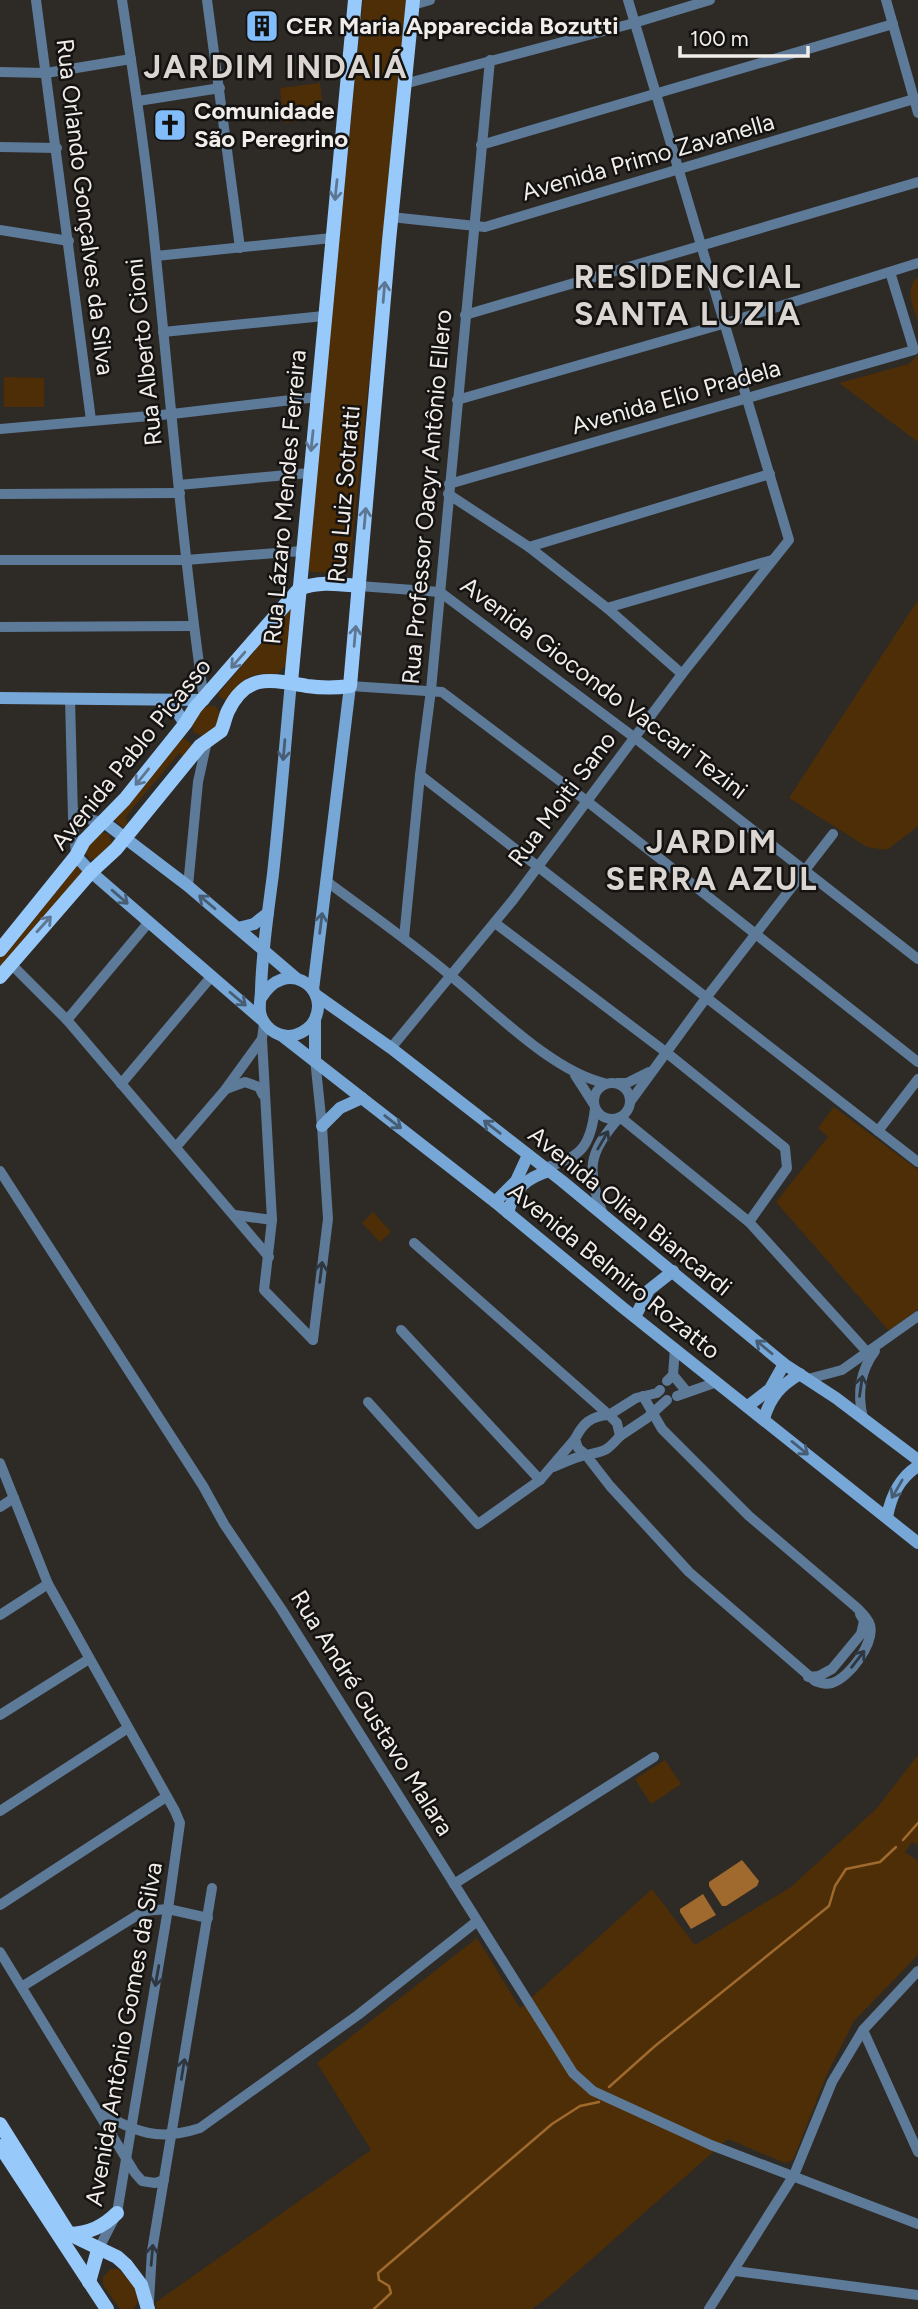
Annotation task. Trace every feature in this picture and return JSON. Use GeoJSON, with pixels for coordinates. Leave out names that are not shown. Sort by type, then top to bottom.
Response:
{"type":"FeatureCollection","features":[{"type":"Feature","properties":{"kind":"main road","name":"Rua Lázaro Mendes Ferreira"},"geometry":{"type":"LineString","coordinates":[[290,682],[355,0]]}},
{"type":"Feature","properties":{"kind":"main road","name":"Rua Luiz Sotratti"},"geometry":{"type":"LineString","coordinates":[[350,686],[391,216],[413,3]]}},
{"type":"Feature","properties":{"kind":"main road","name":"Avenida Giocondo Vaccari Tezini"},"geometry":{"type":"LineString","coordinates":[[299,589],[314,584],[359,586]]}},
{"type":"Feature","properties":{"kind":"main road","name":"Avenida Pablo Picasso"},"geometry":{"type":"LineString","coordinates":[[0,950],[76,856],[84,842],[104,822],[185,724],[189,715],[299,589]]}},
{"type":"Feature","properties":{"kind":"main road","name":"Avenida Pablo Picasso"},"geometry":{"type":"LineString","coordinates":[[0,976],[91,872],[104,862],[204,743],[221,731],[233,701],[251,683],[265,680],[334,688],[350,686]]}},
{"type":"Feature","properties":{"kind":"main road"},"geometry":{"type":"LineString","coordinates":[[204,700],[212,701],[226,714]]}},
{"type":"Feature","properties":{"kind":"main road"},"geometry":{"type":"LineString","coordinates":[[185,724],[187,733],[204,743]]}},
{"type":"Feature","properties":{"kind":"main road"},"geometry":{"type":"LineString","coordinates":[[0,2124],[69,2234],[117,2257],[134,2275],[146,2297],[148,2309]]}},
{"type":"Feature","properties":{"kind":"main road"},"geometry":{"type":"LineString","coordinates":[[0,2146],[90,2276],[107,2309]]}},
{"type":"Feature","properties":{"kind":"main road"},"geometry":{"type":"LineString","coordinates":[[69,2234],[100,2227],[117,2213]]}},
{"type":"Feature","properties":{"kind":"main road"},"geometry":{"type":"LineString","coordinates":[[90,2276],[98,2249]]}},
{"type":"Feature","properties":{"kind":"main road"},"geometry":{"type":"LineString","coordinates":[[90,2276],[103,2261],[117,2257]]}},
{"type":"Feature","properties":{"kind":"street","name":"Rua Orlando Gonçalves da Silva"},"geometry":{"type":"LineString","coordinates":[[36,0],[91,420]]}},
{"type":"Feature","properties":{"kind":"street","name":"Rua Alberto Cioni"},"geometry":{"type":"LineString","coordinates":[[122,0],[138,101],[193,626],[204,700]]}},
{"type":"Feature","properties":{"kind":"street"},"geometry":{"type":"LineString","coordinates":[[207,0],[240,248]]}},
{"type":"Feature","properties":{"kind":"street"},"geometry":{"type":"LineString","coordinates":[[413,3],[430,0]]}},
{"type":"Feature","properties":{"kind":"street"},"geometry":{"type":"LineString","coordinates":[[529,547],[770,474],[628,0]]}},
{"type":"Feature","properties":{"kind":"street"},"geometry":{"type":"LineString","coordinates":[[404,84],[710,0]]}},
{"type":"Feature","properties":{"kind":"street"},"geometry":{"type":"LineString","coordinates":[[886,0],[918,113]]}},
{"type":"Feature","properties":{"kind":"street"},"geometry":{"type":"LineString","coordinates":[[481,145],[892,24]]}},
{"type":"Feature","properties":{"kind":"street"},"geometry":{"type":"LineString","coordinates":[[0,72],[47,73],[131,59]]}},
{"type":"Feature","properties":{"kind":"street","name":"Rua Professor Oacyr Antônio Ellero"},"geometry":{"type":"LineString","coordinates":[[404,939],[419,775],[431,690],[490,60]]}},
{"type":"Feature","properties":{"kind":"street"},"geometry":{"type":"LineString","coordinates":[[138,101],[220,88]]}},
{"type":"Feature","properties":{"kind":"street","name":"Avenida Primo Zavanella"},"geometry":{"type":"LineString","coordinates":[[391,216],[485,227],[914,99]]}},
{"type":"Feature","properties":{"kind":"street"},"geometry":{"type":"LineString","coordinates":[[0,148],[57,148]]}},
{"type":"Feature","properties":{"kind":"street"},"geometry":{"type":"LineString","coordinates":[[465,316],[918,182]]}},
{"type":"Feature","properties":{"kind":"street"},"geometry":{"type":"LineString","coordinates":[[0,230],[69,241]]}},
{"type":"Feature","properties":{"kind":"street"},"geometry":{"type":"LineString","coordinates":[[156,256],[332,238]]}},
{"type":"Feature","properties":{"kind":"street"},"geometry":{"type":"LineString","coordinates":[[457,400],[726,323],[918,263]]}},
{"type":"Feature","properties":{"kind":"street","name":"Avenida Elio Pradela"},"geometry":{"type":"LineString","coordinates":[[449,489],[914,350],[890,272]]}},
{"type":"Feature","properties":{"kind":"street"},"geometry":{"type":"LineString","coordinates":[[163,332],[324,316]]}},
{"type":"Feature","properties":{"kind":"street"},"geometry":{"type":"LineString","coordinates":[[0,429],[172,414],[317,397]]}},
{"type":"Feature","properties":{"kind":"street"},"geometry":{"type":"LineString","coordinates":[[0,494],[179,489],[309,472]]}},
{"type":"Feature","properties":{"kind":"street","name":"Rua Moiti Sano"},"geometry":{"type":"LineString","coordinates":[[391,1048],[495,923],[682,674],[789,540],[770,474]]}},
{"type":"Feature","properties":{"kind":"street"},"geometry":{"type":"LineString","coordinates":[[449,489],[607,608],[682,674]]}},
{"type":"Feature","properties":{"kind":"street"},"geometry":{"type":"LineString","coordinates":[[0,560],[186,560],[302,551]]}},
{"type":"Feature","properties":{"kind":"street"},"geometry":{"type":"LineString","coordinates":[[607,608],[772,560]]}},
{"type":"Feature","properties":{"kind":"street","name":"Avenida Giocondo Vaccari Tezini"},"geometry":{"type":"LineString","coordinates":[[359,586],[440,592],[635,738],[918,959]]}},
{"type":"Feature","properties":{"kind":"street"},"geometry":{"type":"LineString","coordinates":[[0,627],[193,626]]}},
{"type":"Feature","properties":{"kind":"street","name":"Rua Lázaro Mendes Ferreira"},"geometry":{"type":"LineString","coordinates":[[261,998],[262,949],[268,913],[290,682]]}},
{"type":"Feature","properties":{"kind":"street"},"geometry":{"type":"LineString","coordinates":[[350,686],[442,692],[588,802],[918,1062]]}},
{"type":"Feature","properties":{"kind":"street","name":"Rua Luiz Sotratti"},"geometry":{"type":"LineString","coordinates":[[315,993],[350,686]]}},
{"type":"Feature","properties":{"kind":"street"},"geometry":{"type":"LineString","coordinates":[[0,698],[204,700]]}},
{"type":"Feature","properties":{"kind":"street"},"geometry":{"type":"LineString","coordinates":[[70,698],[76,856],[211,977],[281,1035],[295,1036],[307,1030],[315,1020]]}},
{"type":"Feature","properties":{"kind":"street"},"geometry":{"type":"LineString","coordinates":[[156,699],[172,704],[185,724]]}},
{"type":"Feature","properties":{"kind":"street"},"geometry":{"type":"LineString","coordinates":[[187,886],[204,743]]}},
{"type":"Feature","properties":{"kind":"street"},"geometry":{"type":"LineString","coordinates":[[419,775],[918,1162]]}},
{"type":"Feature","properties":{"kind":"street"},"geometry":{"type":"LineString","coordinates":[[74,811],[81,818],[104,822],[187,886],[296,978],[306,982],[315,993],[318,1008],[315,1020],[315,1059],[328,1219],[313,1340],[264,1290],[272,1220],[261,998],[268,986],[281,978],[296,978]]}},
{"type":"Feature","properties":{"kind":"street"},"geometry":{"type":"LineString","coordinates":[[603,1214],[593,1187],[592,1161],[602,1136],[625,1113],[630,1102],[706,998],[833,834]]}},
{"type":"Feature","properties":{"kind":"street"},"geometry":{"type":"LineString","coordinates":[[326,881],[452,976],[509,1025],[572,1072],[604,1083],[627,1083],[643,1077],[658,1066]]}},
{"type":"Feature","properties":{"kind":"street"},"geometry":{"type":"LineString","coordinates":[[238,928],[254,924],[268,913]]}},
{"type":"Feature","properties":{"kind":"street"},"geometry":{"type":"LineString","coordinates":[[67,1020],[149,922]]}},
{"type":"Feature","properties":{"kind":"street"},"geometry":{"type":"LineString","coordinates":[[495,923],[667,1053],[785,1149],[786,1168],[749,1222]]}},
{"type":"Feature","properties":{"kind":"street"},"geometry":{"type":"LineString","coordinates":[[11,964],[67,1020],[269,1257]]}},
{"type":"Feature","properties":{"kind":"street"},"geometry":{"type":"LineString","coordinates":[[121,1084],[211,977]]}},
{"type":"Feature","properties":{"kind":"street","name":"Avenida Olien Biancardi"},"geometry":{"type":"LineString","coordinates":[[315,993],[391,1048],[603,1214],[785,1364],[918,1460]]}},
{"type":"Feature","properties":{"kind":"street","name":"Avenida Belmiro Rozatto"},"geometry":{"type":"LineString","coordinates":[[281,1035],[495,1202],[918,1543]]}},
{"type":"Feature","properties":{"kind":"street"},"geometry":{"type":"LineString","coordinates":[[176,1147],[225,1090],[262,1039]]}},
{"type":"Feature","properties":{"kind":"street"},"geometry":{"type":"LineString","coordinates":[[572,1072],[603,1117],[620,1117]]}},
{"type":"Feature","properties":{"kind":"street"},"geometry":{"type":"LineString","coordinates":[[878,1131],[918,1079]]}},
{"type":"Feature","properties":{"kind":"street"},"geometry":{"type":"LineString","coordinates":[[225,1090],[245,1082],[258,1087],[265,1097]]}},
{"type":"Feature","properties":{"kind":"street"},"geometry":{"type":"LineString","coordinates":[[508,1213],[512,1198],[521,1185],[566,1162],[583,1149],[593,1130],[596,1091],[604,1083]]}},
{"type":"Feature","properties":{"kind":"street"},"geometry":{"type":"LineString","coordinates":[[617,1083],[627,1090],[630,1102]]}},
{"type":"Feature","properties":{"kind":"street"},"geometry":{"type":"LineString","coordinates":[[322,1126],[340,1108],[362,1098]]}},
{"type":"Feature","properties":{"kind":"street"},"geometry":{"type":"LineString","coordinates":[[620,1117],[749,1222],[868,1353]]}},
{"type":"Feature","properties":{"kind":"street"},"geometry":{"type":"LineString","coordinates":[[495,1202],[516,1181],[528,1155]]}},
{"type":"Feature","properties":{"kind":"street","name":"Rua André Gustavo Malara"},"geometry":{"type":"LineString","coordinates":[[0,1171],[224,1524],[282,1610],[573,2073],[593,2091],[746,2159],[918,2224]]}},
{"type":"Feature","properties":{"kind":"street"},"geometry":{"type":"LineString","coordinates":[[235,1215],[272,1220]]}},
{"type":"Feature","properties":{"kind":"street"},"geometry":{"type":"LineString","coordinates":[[414,1243],[609,1415],[617,1423],[620,1436]]}},
{"type":"Feature","properties":{"kind":"street"},"geometry":{"type":"LineString","coordinates":[[622,1307],[644,1286],[662,1262]]}},
{"type":"Feature","properties":{"kind":"street"},"geometry":{"type":"LineString","coordinates":[[635,1317],[649,1290],[673,1271]]}},
{"type":"Feature","properties":{"kind":"street"},"geometry":{"type":"LineString","coordinates":[[764,1419],[768,1404],[787,1382],[842,1370],[918,1316]]}},
{"type":"Feature","properties":{"kind":"street"},"geometry":{"type":"LineString","coordinates":[[401,1330],[540,1480]]}},
{"type":"Feature","properties":{"kind":"street"},"geometry":{"type":"LineString","coordinates":[[863,1418],[859,1392],[861,1379],[879,1345]]}},
{"type":"Feature","properties":{"kind":"street"},"geometry":{"type":"LineString","coordinates":[[676,1348],[670,1378],[682,1394],[717,1381]]}},
{"type":"Feature","properties":{"kind":"street"},"geometry":{"type":"LineString","coordinates":[[748,1406],[770,1389],[785,1364]]}},
{"type":"Feature","properties":{"kind":"street"},"geometry":{"type":"LineString","coordinates":[[368,1402],[478,1524],[540,1480],[575,1439],[580,1429],[593,1417],[609,1415],[623,1404],[657,1394],[660,1390]]}},
{"type":"Feature","properties":{"kind":"street"},"geometry":{"type":"LineString","coordinates":[[586,1394],[593,1417]]}},
{"type":"Feature","properties":{"kind":"street"},"geometry":{"type":"LineString","coordinates":[[575,1439],[578,1448],[602,1476],[689,1572],[808,1677],[824,1684],[839,1680],[869,1644],[872,1636],[870,1622],[749,1516],[662,1429],[643,1396]]}},
{"type":"Feature","properties":{"kind":"street"},"geometry":{"type":"LineString","coordinates":[[553,1466],[586,1455],[601,1454],[667,1400]]}},
{"type":"Feature","properties":{"kind":"street"},"geometry":{"type":"LineString","coordinates":[[601,1454],[602,1476]]}},
{"type":"Feature","properties":{"kind":"street"},"geometry":{"type":"LineString","coordinates":[[0,1463],[48,1584],[166,1797],[0,1905]]}},
{"type":"Feature","properties":{"kind":"street"},"geometry":{"type":"LineString","coordinates":[[887,1517],[894,1492],[901,1480],[918,1466]]}},
{"type":"Feature","properties":{"kind":"street"},"geometry":{"type":"LineString","coordinates":[[0,1507],[14,1498]]}},
{"type":"Feature","properties":{"kind":"street"},"geometry":{"type":"LineString","coordinates":[[0,1615],[48,1584]]}},
{"type":"Feature","properties":{"kind":"street"},"geometry":{"type":"LineString","coordinates":[[0,1715],[89,1659]]}},
{"type":"Feature","properties":{"kind":"street"},"geometry":{"type":"LineString","coordinates":[[0,1811],[128,1728]]}},
{"type":"Feature","properties":{"kind":"street"},"geometry":{"type":"LineString","coordinates":[[454,1884],[654,1757]]}},
{"type":"Feature","properties":{"kind":"street","name":"Avenida Antônio Gomes da Silva"},"geometry":{"type":"LineString","coordinates":[[98,2249],[117,2213],[168,1909],[180,1823],[166,1797]]}},
{"type":"Feature","properties":{"kind":"street"},"geometry":{"type":"LineString","coordinates":[[148,2309],[152,2251],[212,1888]]}},
{"type":"Feature","properties":{"kind":"street"},"geometry":{"type":"LineString","coordinates":[[23,1986],[144,1910],[168,1909],[208,1918]]}},
{"type":"Feature","properties":{"kind":"street"},"geometry":{"type":"LineString","coordinates":[[99,2112],[131,2129],[158,2134],[172,2136],[200,2128],[358,2015],[476,1922]]}},
{"type":"Feature","properties":{"kind":"street"},"geometry":{"type":"LineString","coordinates":[[0,1952],[99,2112],[127,2152],[135,2174],[142,2181],[163,2180]]}},
{"type":"Feature","properties":{"kind":"street"},"geometry":{"type":"LineString","coordinates":[[709,2309],[794,2175],[832,2082],[863,2030],[918,1971]]}},
{"type":"Feature","properties":{"kind":"street"},"geometry":{"type":"LineString","coordinates":[[863,2030],[917,2146]]}},
{"type":"Feature","properties":{"kind":"street"},"geometry":{"type":"LineString","coordinates":[[116,2121],[134,2111]]}},
{"type":"Feature","properties":{"kind":"street"},"geometry":{"type":"LineString","coordinates":[[127,2152],[158,2134]]}},
{"type":"Feature","properties":{"kind":"street"},"geometry":{"type":"LineString","coordinates":[[735,2271],[918,2295]]}},
{"type":"Feature","properties":{"kind":"shaded area"},"geometry":{"type":"Polygon","coordinates":[[[363,0],[408,0],[349,574],[311,572],[307,567],[363,0]]]}},
{"type":"Feature","properties":{"kind":"shaded area"},"geometry":{"type":"Polygon","coordinates":[[[320,83],[324,118],[284,123],[280,88],[320,83]]]}},
{"type":"Feature","properties":{"kind":"shaded area"},"geometry":{"type":"Polygon","coordinates":[[[918,277],[918,322],[912,303],[911,287],[918,277]]]}},
{"type":"Feature","properties":{"kind":"shaded area"},"geometry":{"type":"Polygon","coordinates":[[[918,355],[918,442],[839,383],[909,364],[918,355]]]}},
{"type":"Feature","properties":{"kind":"shaded area"},"geometry":{"type":"Polygon","coordinates":[[[4,377],[44,378],[44,407],[4,407],[4,377]]]}},
{"type":"Feature","properties":{"kind":"shaded area"},"geometry":{"type":"Polygon","coordinates":[[[918,600],[918,826],[887,850],[867,847],[789,798],[918,600]]]}},
{"type":"Feature","properties":{"kind":"shaded area"},"geometry":{"type":"Polygon","coordinates":[[[290,608],[293,610],[286,665],[277,674],[259,674],[247,678],[227,701],[219,697],[219,693],[290,608]]]}},
{"type":"Feature","properties":{"kind":"shaded area"},"geometry":{"type":"Polygon","coordinates":[[[215,706],[220,712],[221,724],[204,736],[194,733],[191,720],[200,708],[215,706]]]}},
{"type":"Feature","properties":{"kind":"shaded area"},"geometry":{"type":"Polygon","coordinates":[[[182,737],[194,746],[182,759],[180,752],[126,816],[127,827],[123,827],[113,819],[182,737]]]}},
{"type":"Feature","properties":{"kind":"shaded area"},"geometry":{"type":"Polygon","coordinates":[[[101,832],[109,834],[112,844],[99,859],[90,859],[86,854],[87,847],[101,832]]]}},
{"type":"Feature","properties":{"kind":"shaded area"},"geometry":{"type":"Polygon","coordinates":[[[78,862],[86,870],[0,968],[0,957],[78,862]]]}},
{"type":"Feature","properties":{"kind":"shaded area"},"geometry":{"type":"Polygon","coordinates":[[[834,1107],[918,1170],[918,1309],[889,1331],[776,1202],[828,1137],[818,1128],[834,1107]]]}},
{"type":"Feature","properties":{"kind":"shaded area"},"geometry":{"type":"Polygon","coordinates":[[[373,1212],[391,1232],[380,1242],[362,1223],[373,1212]]]}},
{"type":"Feature","properties":{"kind":"shaded area"},"geometry":{"type":"Polygon","coordinates":[[[918,1755],[918,1845],[912,1842],[905,1852],[918,1861],[918,1955],[854,2021],[827,2074],[793,2160],[785,2163],[728,2139],[532,2309],[156,2309],[155,2303],[371,2150],[317,2063],[477,1938],[520,2008],[652,1889],[695,1945],[791,1887],[877,1808],[918,1755]]]}},
{"type":"Feature","properties":{"kind":"shaded area"},"geometry":{"type":"Polygon","coordinates":[[[665,1760],[681,1784],[651,1804],[635,1779],[665,1760]]]}},
{"type":"Feature","properties":{"kind":"shaded area"},"geometry":{"type":"Polygon","coordinates":[[[742,1860],[759,1881],[757,1886],[722,1906],[709,1882],[742,1860]]]}},
{"type":"Feature","properties":{"kind":"shaded area"},"geometry":{"type":"Polygon","coordinates":[[[703,1894],[716,1915],[691,1929],[680,1909],[703,1894]]]}},
{"type":"Feature","properties":{"kind":"shaded area"},"geometry":{"type":"Polygon","coordinates":[[[111,2269],[119,2269],[135,2287],[139,2301],[133,2309],[120,2309],[103,2285],[103,2277],[111,2269]]]}},
{"type":"Feature","properties":{"kind":"waterway"},"geometry":{"type":"LineString","coordinates":[[903,1840],[918,1823]]}},
{"type":"Feature","properties":{"kind":"waterway"},"geometry":{"type":"LineString","coordinates":[[609,2087],[655,2046],[829,1906],[835,1886],[846,1869],[880,1862],[896,1847]]}},
{"type":"Feature","properties":{"kind":"waterway"},"geometry":{"type":"LineString","coordinates":[[374,2309],[391,2293],[389,2286],[379,2280],[378,2273],[552,2124],[580,2106],[599,2102]]}},
{"type":"Feature","properties":{"kind":"place","name":"CER Maria Apparecida Bozutti"},"geometry":{"type":"Point","coordinates":[262,26]}},
{"type":"Feature","properties":{"kind":"place","name":"Comunidade São Peregrino"},"geometry":{"type":"Point","coordinates":[170,125]}},
{"type":"Feature","properties":{"kind":"district","name":"JARDIM INDAIÁ"},"geometry":{"type":"Point","coordinates":[276,67]}},
{"type":"Feature","properties":{"kind":"district","name":"RESIDENCIAL SANTA LUZIA"},"geometry":{"type":"Point","coordinates":[688,296]}},
{"type":"Feature","properties":{"kind":"district","name":"JARDIM SERRA AZUL"},"geometry":{"type":"Point","coordinates":[712,860]}}]}
